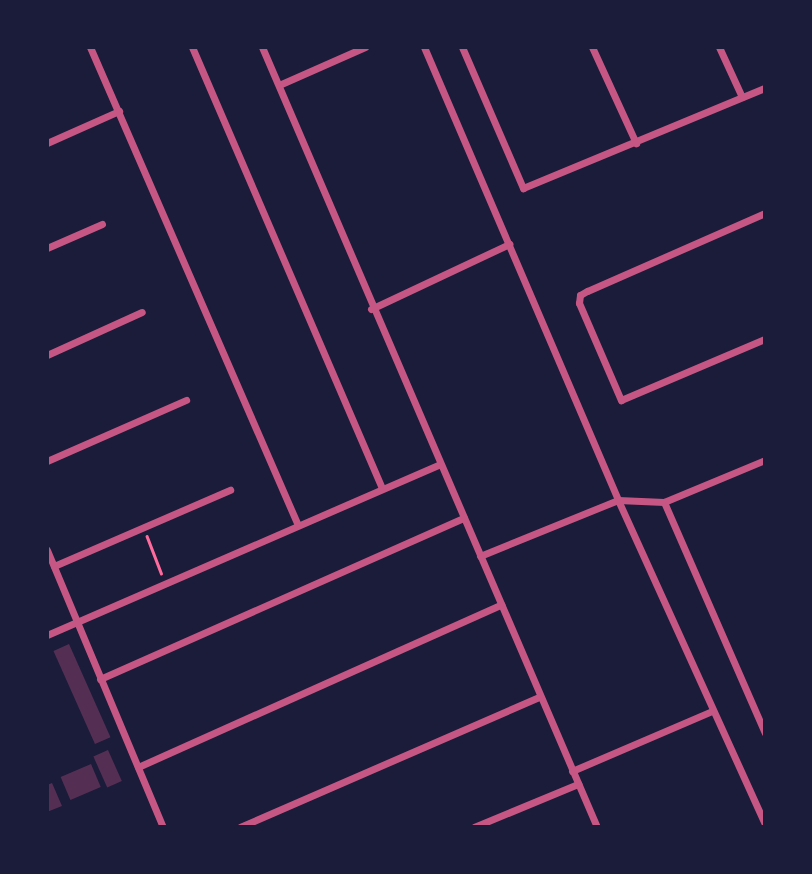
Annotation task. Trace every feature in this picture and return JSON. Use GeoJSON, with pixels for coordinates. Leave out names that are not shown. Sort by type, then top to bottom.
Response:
{"type":"FeatureCollection","features":[{"type":"Feature","properties":{"kind":"street"},"geometry":{"type":"LineString","coordinates":[[90,47],[297,523]]}},
{"type":"Feature","properties":{"kind":"street"},"geometry":{"type":"LineString","coordinates":[[192,47],[382,488]]}},
{"type":"Feature","properties":{"kind":"street"},"geometry":{"type":"LineString","coordinates":[[262,47],[371,309],[597,827]]}},
{"type":"Feature","properties":{"kind":"street"},"geometry":{"type":"LineString","coordinates":[[279,85],[365,47]]}},
{"type":"Feature","properties":{"kind":"street"},"geometry":{"type":"LineString","coordinates":[[424,47],[618,500],[765,824]]}},
{"type":"Feature","properties":{"kind":"street"},"geometry":{"type":"LineString","coordinates":[[462,47],[523,188],[765,88]]}},
{"type":"Feature","properties":{"kind":"street"},"geometry":{"type":"LineString","coordinates":[[592,47],[636,143]]}},
{"type":"Feature","properties":{"kind":"street"},"geometry":{"type":"LineString","coordinates":[[719,47],[742,97]]}},
{"type":"Feature","properties":{"kind":"street"},"geometry":{"type":"LineString","coordinates":[[47,144],[119,111]]}},
{"type":"Feature","properties":{"kind":"street"},"geometry":{"type":"LineString","coordinates":[[765,213],[587,291],[580,295],[579,303],[621,400],[765,340]]}},
{"type":"Feature","properties":{"kind":"street"},"geometry":{"type":"LineString","coordinates":[[47,248],[102,224]]}},
{"type":"Feature","properties":{"kind":"street"},"geometry":{"type":"LineString","coordinates":[[371,309],[509,244]]}},
{"type":"Feature","properties":{"kind":"street"},"geometry":{"type":"LineString","coordinates":[[47,355],[142,312]]}},
{"type":"Feature","properties":{"kind":"street"},"geometry":{"type":"LineString","coordinates":[[47,461],[186,400]]}},
{"type":"Feature","properties":{"kind":"street"},"geometry":{"type":"LineString","coordinates":[[480,556],[618,500],[664,502],[765,460]]}},
{"type":"Feature","properties":{"kind":"street"},"geometry":{"type":"LineString","coordinates":[[47,635],[297,523],[440,464]]}},
{"type":"Feature","properties":{"kind":"street"},"geometry":{"type":"LineString","coordinates":[[54,566],[230,491]]}},
{"type":"Feature","properties":{"kind":"street"},"geometry":{"type":"LineString","coordinates":[[664,502],[765,733]]}},
{"type":"Feature","properties":{"kind":"street"},"geometry":{"type":"LineString","coordinates":[[100,679],[464,518]]}},
{"type":"Feature","properties":{"kind":"street"},"geometry":{"type":"LineString","coordinates":[[47,550],[74,622],[163,827]]}},
{"type":"Feature","properties":{"kind":"street"},"geometry":{"type":"LineString","coordinates":[[138,767],[501,606]]}},
{"type":"Feature","properties":{"kind":"street"},"geometry":{"type":"LineString","coordinates":[[240,827],[539,697]]}},
{"type":"Feature","properties":{"kind":"street"},"geometry":{"type":"LineString","coordinates":[[572,771],[712,711]]}},
{"type":"Feature","properties":{"kind":"street"},"geometry":{"type":"LineString","coordinates":[[474,827],[578,784]]}},
{"type":"Feature","properties":{"kind":"path"},"geometry":{"type":"LineString","coordinates":[[144,527],[165,582]]}},
{"type":"Feature","properties":{"kind":"building"},"geometry":{"type":"Polygon","coordinates":[[[69,644],[110,737],[95,744],[53,651],[69,644]]]}},
{"type":"Feature","properties":{"kind":"building"},"geometry":{"type":"Polygon","coordinates":[[[108,750],[122,781],[107,788],[93,757],[108,750]]]}},
{"type":"Feature","properties":{"kind":"building"},"geometry":{"type":"Polygon","coordinates":[[[91,764],[101,787],[70,800],[61,777],[91,764]]]}},
{"type":"Feature","properties":{"kind":"building"},"geometry":{"type":"Polygon","coordinates":[[[52,783],[62,806],[47,812],[47,785],[52,783]]]}}]}
